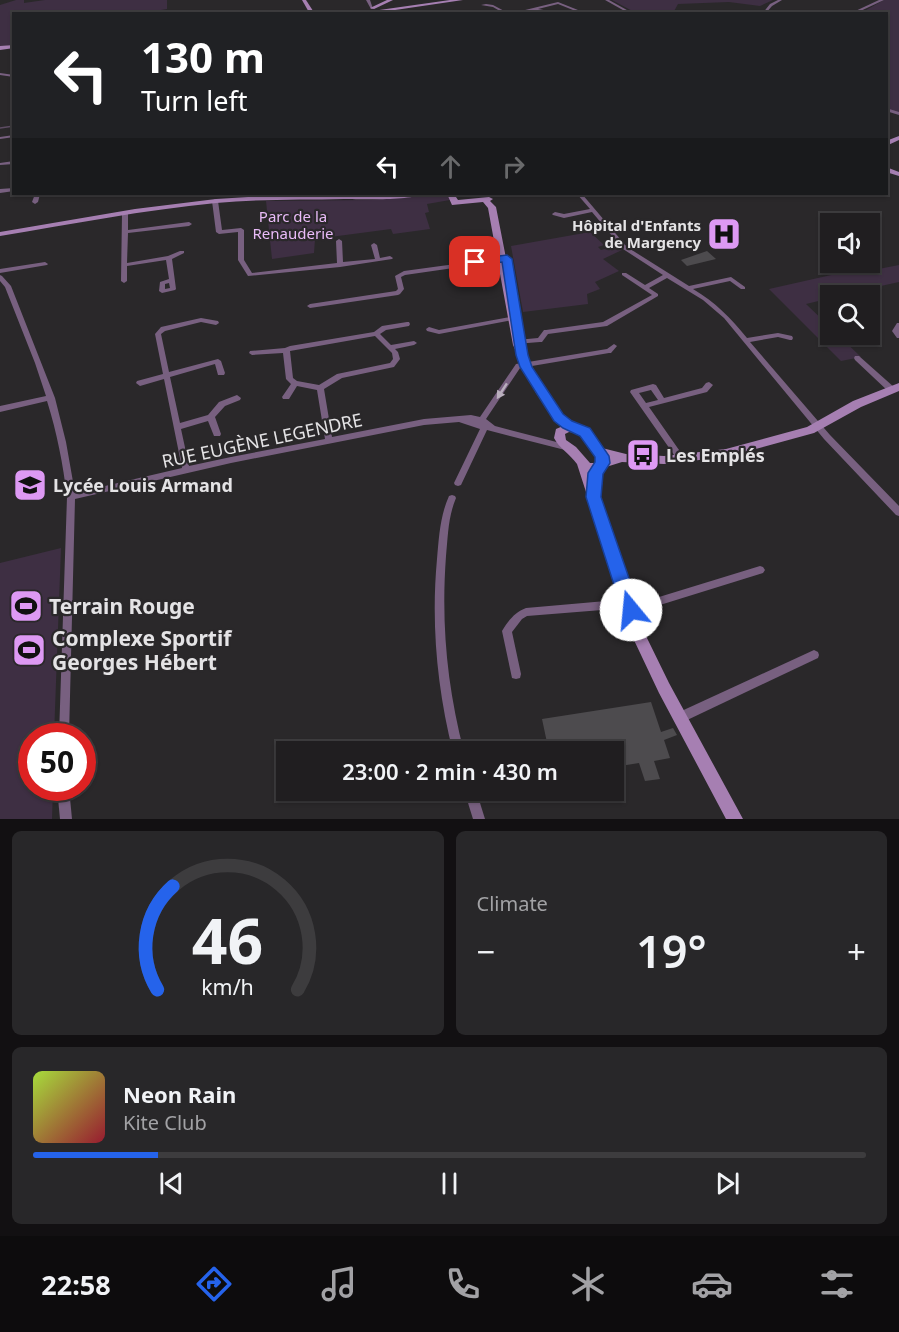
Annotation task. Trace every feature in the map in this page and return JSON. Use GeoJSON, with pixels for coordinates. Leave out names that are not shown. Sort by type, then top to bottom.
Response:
{"type":"FeatureCollection","features":[{"type":"Feature","properties":{"kind":"main road"},"geometry":{"type":"LineString","coordinates":[[363,11],[391,0]]}},
{"type":"Feature","properties":{"kind":"main road"},"geometry":{"type":"LineString","coordinates":[[363,11],[454,0]]}},
{"type":"Feature","properties":{"kind":"main road"},"geometry":{"type":"LineString","coordinates":[[363,11],[461,0]]}},
{"type":"Feature","properties":{"kind":"main road"},"geometry":{"type":"LineString","coordinates":[[0,234],[215,201],[403,195]]}},
{"type":"Feature","properties":{"kind":"main road"},"geometry":{"type":"LineString","coordinates":[[452,195],[455,203],[489,197],[505,259],[523,360],[558,417],[586,433],[600,461],[594,480],[593,497]]}},
{"type":"Feature","properties":{"kind":"main road"},"geometry":{"type":"LineString","coordinates":[[582,465],[626,458],[682,460],[726,453],[810,430],[857,404],[896,389]]}},
{"type":"Feature","properties":{"kind":"main road"},"geometry":{"type":"LineString","coordinates":[[540,391],[562,444],[575,453],[582,465],[644,646],[735,819]]}},
{"type":"Feature","properties":{"kind":"main road"},"geometry":{"type":"LineString","coordinates":[[560,435],[563,429],[573,427]]}},
{"type":"Feature","properties":{"kind":"street"},"geometry":{"type":"LineString","coordinates":[[368,0],[372,8]]}},
{"type":"Feature","properties":{"kind":"street"},"geometry":{"type":"LineString","coordinates":[[551,0],[582,12]]}},
{"type":"Feature","properties":{"kind":"street"},"geometry":{"type":"LineString","coordinates":[[607,0],[629,12]]}},
{"type":"Feature","properties":{"kind":"street"},"geometry":{"type":"LineString","coordinates":[[765,12],[780,0]]}},
{"type":"Feature","properties":{"kind":"street"},"geometry":{"type":"LineString","coordinates":[[855,12],[882,0]]}},
{"type":"Feature","properties":{"kind":"street"},"geometry":{"type":"LineString","coordinates":[[520,12],[558,3]]}},
{"type":"Feature","properties":{"kind":"street"},"geometry":{"type":"LineString","coordinates":[[494,6],[504,12]]}},
{"type":"Feature","properties":{"kind":"street"},"geometry":{"type":"LineString","coordinates":[[515,6],[527,11]]}},
{"type":"Feature","properties":{"kind":"street"},"geometry":{"type":"LineString","coordinates":[[536,9],[542,11]]}},
{"type":"Feature","properties":{"kind":"street"},"geometry":{"type":"LineString","coordinates":[[34,202],[37,195]]}},
{"type":"Feature","properties":{"kind":"street"},"geometry":{"type":"LineString","coordinates":[[581,195],[625,248],[715,307],[819,424],[827,437],[899,512]]}},
{"type":"Feature","properties":{"kind":"street"},"geometry":{"type":"LineString","coordinates":[[215,201],[219,231],[241,230],[241,260],[250,275],[340,266],[390,258]]}},
{"type":"Feature","properties":{"kind":"street"},"geometry":{"type":"LineString","coordinates":[[555,214],[564,216],[593,210]]}},
{"type":"Feature","properties":{"kind":"street"},"geometry":{"type":"LineString","coordinates":[[124,281],[125,214]]}},
{"type":"Feature","properties":{"kind":"street"},"geometry":{"type":"LineString","coordinates":[[124,232],[189,224]]}},
{"type":"Feature","properties":{"kind":"street"},"geometry":{"type":"LineString","coordinates":[[339,241],[340,266]]}},
{"type":"Feature","properties":{"kind":"street"},"geometry":{"type":"LineString","coordinates":[[374,245],[378,260]]}},
{"type":"Feature","properties":{"kind":"street"},"geometry":{"type":"LineString","coordinates":[[124,265],[169,258],[182,252]]}},
{"type":"Feature","properties":{"kind":"street"},"geometry":{"type":"LineString","coordinates":[[169,258],[171,280]]}},
{"type":"Feature","properties":{"kind":"street"},"geometry":{"type":"LineString","coordinates":[[310,306],[398,293],[401,289],[398,276],[404,273],[505,259]]}},
{"type":"Feature","properties":{"kind":"street"},"geometry":{"type":"LineString","coordinates":[[0,271],[33,264],[45,264]]}},
{"type":"Feature","properties":{"kind":"street"},"geometry":{"type":"LineString","coordinates":[[519,342],[540,340],[546,332],[604,324],[656,295],[624,274]]}},
{"type":"Feature","properties":{"kind":"street"},"geometry":{"type":"LineString","coordinates":[[644,288],[667,275]]}},
{"type":"Feature","properties":{"kind":"street"},"geometry":{"type":"LineString","coordinates":[[0,277],[8,286],[51,398],[68,463],[71,497],[64,723]]}},
{"type":"Feature","properties":{"kind":"street"},"geometry":{"type":"LineString","coordinates":[[688,288],[731,279],[743,288]]}},
{"type":"Feature","properties":{"kind":"street"},"geometry":{"type":"LineString","coordinates":[[429,329],[439,332],[515,318]]}},
{"type":"Feature","properties":{"kind":"street"},"geometry":{"type":"LineString","coordinates":[[186,470],[158,334],[160,331],[201,320],[216,323]]}},
{"type":"Feature","properties":{"kind":"street"},"geometry":{"type":"LineString","coordinates":[[252,353],[286,350],[376,334],[384,328],[407,324]]}},
{"type":"Feature","properties":{"kind":"street"},"geometry":{"type":"LineString","coordinates":[[899,325],[895,331],[899,336]]}},
{"type":"Feature","properties":{"kind":"street"},"geometry":{"type":"LineString","coordinates":[[286,350],[289,376],[295,383],[320,388],[340,375],[392,365],[397,356],[392,347],[376,334]]}},
{"type":"Feature","properties":{"kind":"street"},"geometry":{"type":"LineString","coordinates":[[746,340],[777,335],[790,339]]}},
{"type":"Feature","properties":{"kind":"street"},"geometry":{"type":"LineString","coordinates":[[392,347],[414,343]]}},
{"type":"Feature","properties":{"kind":"street"},"geometry":{"type":"LineString","coordinates":[[458,483],[486,425],[523,360],[609,351],[614,346]]}},
{"type":"Feature","properties":{"kind":"street"},"geometry":{"type":"LineString","coordinates":[[857,357],[896,389]]}},
{"type":"Feature","properties":{"kind":"street"},"geometry":{"type":"LineString","coordinates":[[140,383],[218,361],[221,373]]}},
{"type":"Feature","properties":{"kind":"street"},"geometry":{"type":"LineString","coordinates":[[286,397],[295,383]]}},
{"type":"Feature","properties":{"kind":"street"},"geometry":{"type":"LineString","coordinates":[[644,405],[704,390],[709,385]]}},
{"type":"Feature","properties":{"kind":"street"},"geometry":{"type":"LineString","coordinates":[[662,400],[653,387],[634,392],[682,460]]}},
{"type":"Feature","properties":{"kind":"street"},"geometry":{"type":"LineString","coordinates":[[320,388],[329,440]]}},
{"type":"Feature","properties":{"kind":"street"},"geometry":{"type":"LineString","coordinates":[[0,409],[51,398]]}},
{"type":"Feature","properties":{"kind":"street"},"geometry":{"type":"LineString","coordinates":[[178,427],[211,417],[222,404],[237,398]]}},
{"type":"Feature","properties":{"kind":"street"},"geometry":{"type":"LineString","coordinates":[[211,417],[217,434]]}},
{"type":"Feature","properties":{"kind":"street","name":"RUE EUGÈNE LEGENDRE"},"geometry":{"type":"LineString","coordinates":[[71,497],[186,470],[424,422],[461,420],[569,448]]}},
{"type":"Feature","properties":{"kind":"street"},"geometry":{"type":"LineString","coordinates":[[548,444],[560,435]]}},
{"type":"Feature","properties":{"kind":"street"},"geometry":{"type":"LineString","coordinates":[[452,498],[445,518],[438,624],[445,693],[456,741]]}},
{"type":"Feature","properties":{"kind":"street"},"geometry":{"type":"LineString","coordinates":[[516,674],[507,631],[519,616],[526,612],[630,607],[760,570]]}},
{"type":"Feature","properties":{"kind":"street"},"geometry":{"type":"LineString","coordinates":[[680,718],[814,655]]}},
{"type":"Feature","properties":{"kind":"street"},"geometry":{"type":"LineString","coordinates":[[64,801],[66,819]]}},
{"type":"Feature","properties":{"kind":"street"},"geometry":{"type":"LineString","coordinates":[[473,801],[479,819]]}},
{"type":"Feature","properties":{"kind":"green space"},"geometry":{"type":"Polygon","coordinates":[[[16,0],[24,0],[24,3],[45,0],[167,0],[167,9],[161,12],[12,12],[12,45],[0,47],[0,5],[16,0]]]}},
{"type":"Feature","properties":{"kind":"green space"},"geometry":{"type":"Polygon","coordinates":[[[612,0],[773,0],[760,6],[729,2],[678,4],[674,12],[634,12],[612,0]]]}},
{"type":"Feature","properties":{"kind":"green space"},"geometry":{"type":"Polygon","coordinates":[[[884,0],[899,0],[899,113],[888,109],[888,12],[863,12],[884,0]]]}},
{"type":"Feature","properties":{"kind":"green space","name":"Parc de la Renauderie"},"geometry":{"type":"Polygon","coordinates":[[[444,195],[450,200],[427,204],[429,212],[425,213],[430,229],[393,234],[391,229],[315,239],[314,253],[272,259],[266,201],[372,200],[444,195]]]}},
{"type":"Feature","properties":{"kind":"green space"},"geometry":{"type":"Polygon","coordinates":[[[590,232],[604,245],[598,247],[601,250],[616,246],[622,250],[603,259],[619,271],[595,282],[600,289],[587,294],[588,304],[523,312],[511,246],[590,232]]]}},
{"type":"Feature","properties":{"kind":"green space"},"geometry":{"type":"Polygon","coordinates":[[[899,265],[899,282],[880,286],[820,285],[820,301],[806,304],[820,317],[820,340],[769,289],[840,273],[880,273],[880,269],[899,265]]]}},
{"type":"Feature","properties":{"kind":"green space"},"geometry":{"type":"Polygon","coordinates":[[[825,345],[848,345],[861,357],[841,361],[825,345]]]}},
{"type":"Feature","properties":{"kind":"green space","name":"Complexe Sportif Georges Hébert"},"geometry":{"type":"Polygon","coordinates":[[[61,548],[54,723],[18,723],[18,801],[53,801],[52,819],[0,819],[0,563],[61,548]]]}},
{"type":"Feature","properties":{"kind":"building"},"geometry":{"type":"Polygon","coordinates":[[[707,251],[716,259],[687,266],[681,260],[707,251]]]}},
{"type":"Feature","properties":{"kind":"building"},"geometry":{"type":"Polygon","coordinates":[[[651,702],[661,732],[673,728],[677,735],[664,740],[670,758],[654,761],[660,779],[645,781],[639,763],[624,765],[624,741],[547,741],[542,719],[651,702]]]}},
{"type":"Feature","properties":{"kind":"waterway"},"geometry":{"type":"LineString","coordinates":[[0,128],[12,126]]}},
{"type":"Feature","properties":{"kind":"place","name":"Hôpital d'Enfants de Margency"},"geometry":{"type":"Point","coordinates":[724,234]}},
{"type":"Feature","properties":{"kind":"place","name":"Les Emplés"},"geometry":{"type":"Point","coordinates":[643,455]}},
{"type":"Feature","properties":{"kind":"place","name":"Lycée Louis Armand"},"geometry":{"type":"Point","coordinates":[30,485]}},
{"type":"Feature","properties":{"kind":"place","name":"Terrain Rouge"},"geometry":{"type":"Point","coordinates":[26,606]}},
{"type":"Feature","properties":{"kind":"place","name":"Complexe Sportif Georges Hébert"},"geometry":{"type":"Point","coordinates":[29,650]}},
{"type":"Feature","properties":{"kind":"route"},"geometry":{"type":"LineString","coordinates":[[475,262],[507,259],[522,355],[526,367],[558,417],[585,432],[591,444],[602,456],[603,461],[595,473],[593,497],[631,610]]}}]}
